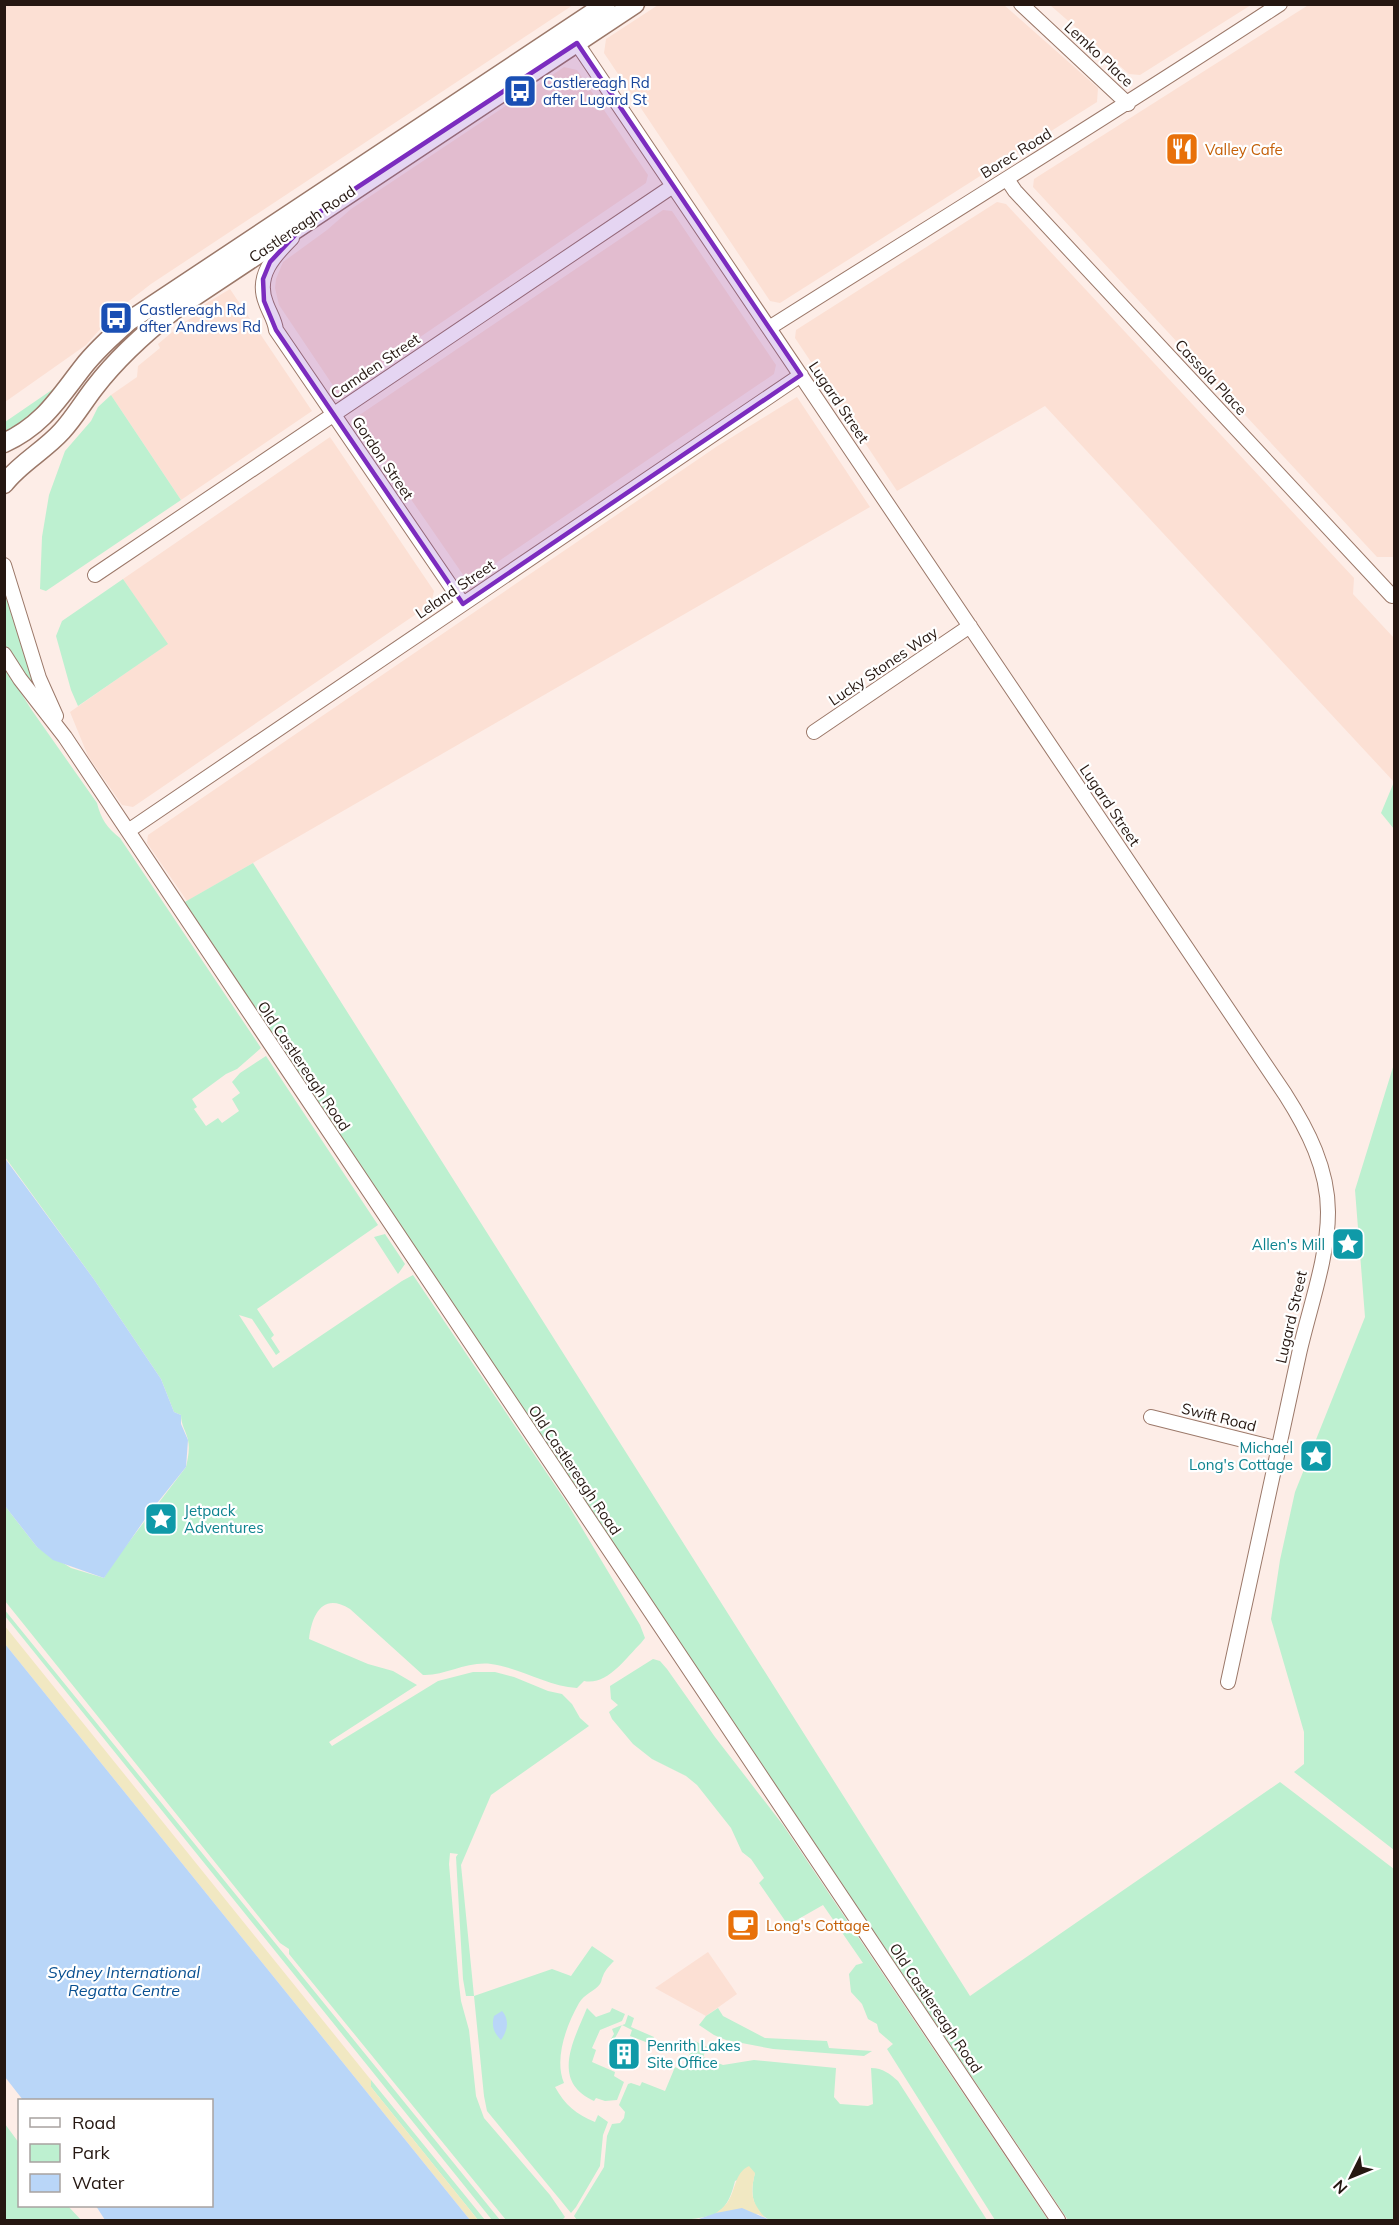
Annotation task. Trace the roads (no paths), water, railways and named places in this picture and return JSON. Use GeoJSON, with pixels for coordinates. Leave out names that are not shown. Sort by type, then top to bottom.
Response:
{"type":"FeatureCollection","features":[{"type":"Feature","properties":{"kind":"main road","name":"Castlereagh Road"},"geometry":{"type":"LineString","coordinates":[[4,484],[13,472],[64,429],[95,386],[137,340],[188,300],[572,37],[606,4]]}},
{"type":"Feature","properties":{"kind":"main road","name":"Castlereagh Road"},"geometry":{"type":"LineString","coordinates":[[4,443],[28,430],[45,416],[91,358],[129,321],[572,37],[635,4]]}},
{"type":"Feature","properties":{"kind":"street","name":"Lemko Place"},"geometry":{"type":"LineString","coordinates":[[1021,4],[1128,104]]}},
{"type":"Feature","properties":{"kind":"street","name":"Borec Road"},"geometry":{"type":"LineString","coordinates":[[769,328],[1128,104],[1280,4]]}},
{"type":"Feature","properties":{"kind":"street","name":"Lugard Street"},"geometry":{"type":"LineString","coordinates":[[572,37],[1285,1094],[1304,1124],[1317,1152],[1325,1183],[1328,1211],[1326,1240],[1228,1682]]}},
{"type":"Feature","properties":{"kind":"street","name":"Cassola Place"},"geometry":{"type":"LineString","coordinates":[[1006,179],[1392,596]]}},
{"type":"Feature","properties":{"kind":"street","name":"Camden Street"},"geometry":{"type":"LineString","coordinates":[[95,575],[673,186]]}},
{"type":"Feature","properties":{"kind":"street","name":"Gordon Street"},"geometry":{"type":"LineString","coordinates":[[312,217],[280,250],[265,273],[262,290],[276,330],[463,604]]}},
{"type":"Feature","properties":{"kind":"street","name":"Leland Street"},"geometry":{"type":"LineString","coordinates":[[128,831],[801,375]]}},
{"type":"Feature","properties":{"kind":"street","name":"Old Castlereagh Road"},"geometry":{"type":"LineString","coordinates":[[4,565],[39,678],[65,737]]}},
{"type":"Feature","properties":{"kind":"street","name":"Lucky Stones Way"},"geometry":{"type":"LineString","coordinates":[[814,732],[970,626]]}},
{"type":"Feature","properties":{"kind":"street","name":"Old Castlereagh Road"},"geometry":{"type":"LineString","coordinates":[[4,654],[20,679],[65,737],[1058,2220]]}},
{"type":"Feature","properties":{"kind":"street","name":"Swift Road"},"geometry":{"type":"LineString","coordinates":[[1151,1417],[1279,1449]]}},
{"type":"Feature","properties":{"kind":"water"},"geometry":{"type":"Polygon","coordinates":[[[4,1157],[93,1278],[161,1379],[174,1412],[181,1415],[181,1424],[188,1440],[186,1467],[150,1512],[104,1578],[53,1560],[37,1547],[5,1506],[4,1157]]]}},
{"type":"Feature","properties":{"kind":"water","name":"Sydney International Regatta Centre"},"geometry":{"type":"Polygon","coordinates":[[[5,1644],[470,2220],[105,2220],[97,2207],[213,2207],[213,2099],[22,2099],[5,2077],[5,1644]]]}},
{"type":"Feature","properties":{"kind":"water"},"geometry":{"type":"Polygon","coordinates":[[[502,2011],[507,2023],[501,2040],[495,2032],[493,2023],[494,2016],[502,2011]]]}},
{"type":"Feature","properties":{"kind":"water"},"geometry":{"type":"Polygon","coordinates":[[[742,2208],[770,2220],[696,2220],[716,2213],[742,2208]]]}},
{"type":"Feature","properties":{"kind":"place","name":"Castlereagh Rd after Lugard St"},"geometry":{"type":"Point","coordinates":[520,91]}},
{"type":"Feature","properties":{"kind":"place","name":"Valley Cafe"},"geometry":{"type":"Point","coordinates":[1182,149]}},
{"type":"Feature","properties":{"kind":"place","name":"Castlereagh Rd after Andrews Rd"},"geometry":{"type":"Point","coordinates":[116,318]}},
{"type":"Feature","properties":{"kind":"place","name":"Allen's Mill"},"geometry":{"type":"Point","coordinates":[1348,1244]}},
{"type":"Feature","properties":{"kind":"place","name":"Michael Long's Cottage"},"geometry":{"type":"Point","coordinates":[1316,1456]}},
{"type":"Feature","properties":{"kind":"place","name":"Jetpack Adventures"},"geometry":{"type":"Point","coordinates":[161,1519]}},
{"type":"Feature","properties":{"kind":"place","name":"Long's Cottage"},"geometry":{"type":"Point","coordinates":[743,1925]}},
{"type":"Feature","properties":{"kind":"place","name":"Penrith Lakes Site Office"},"geometry":{"type":"Point","coordinates":[624,2054]}}]}
